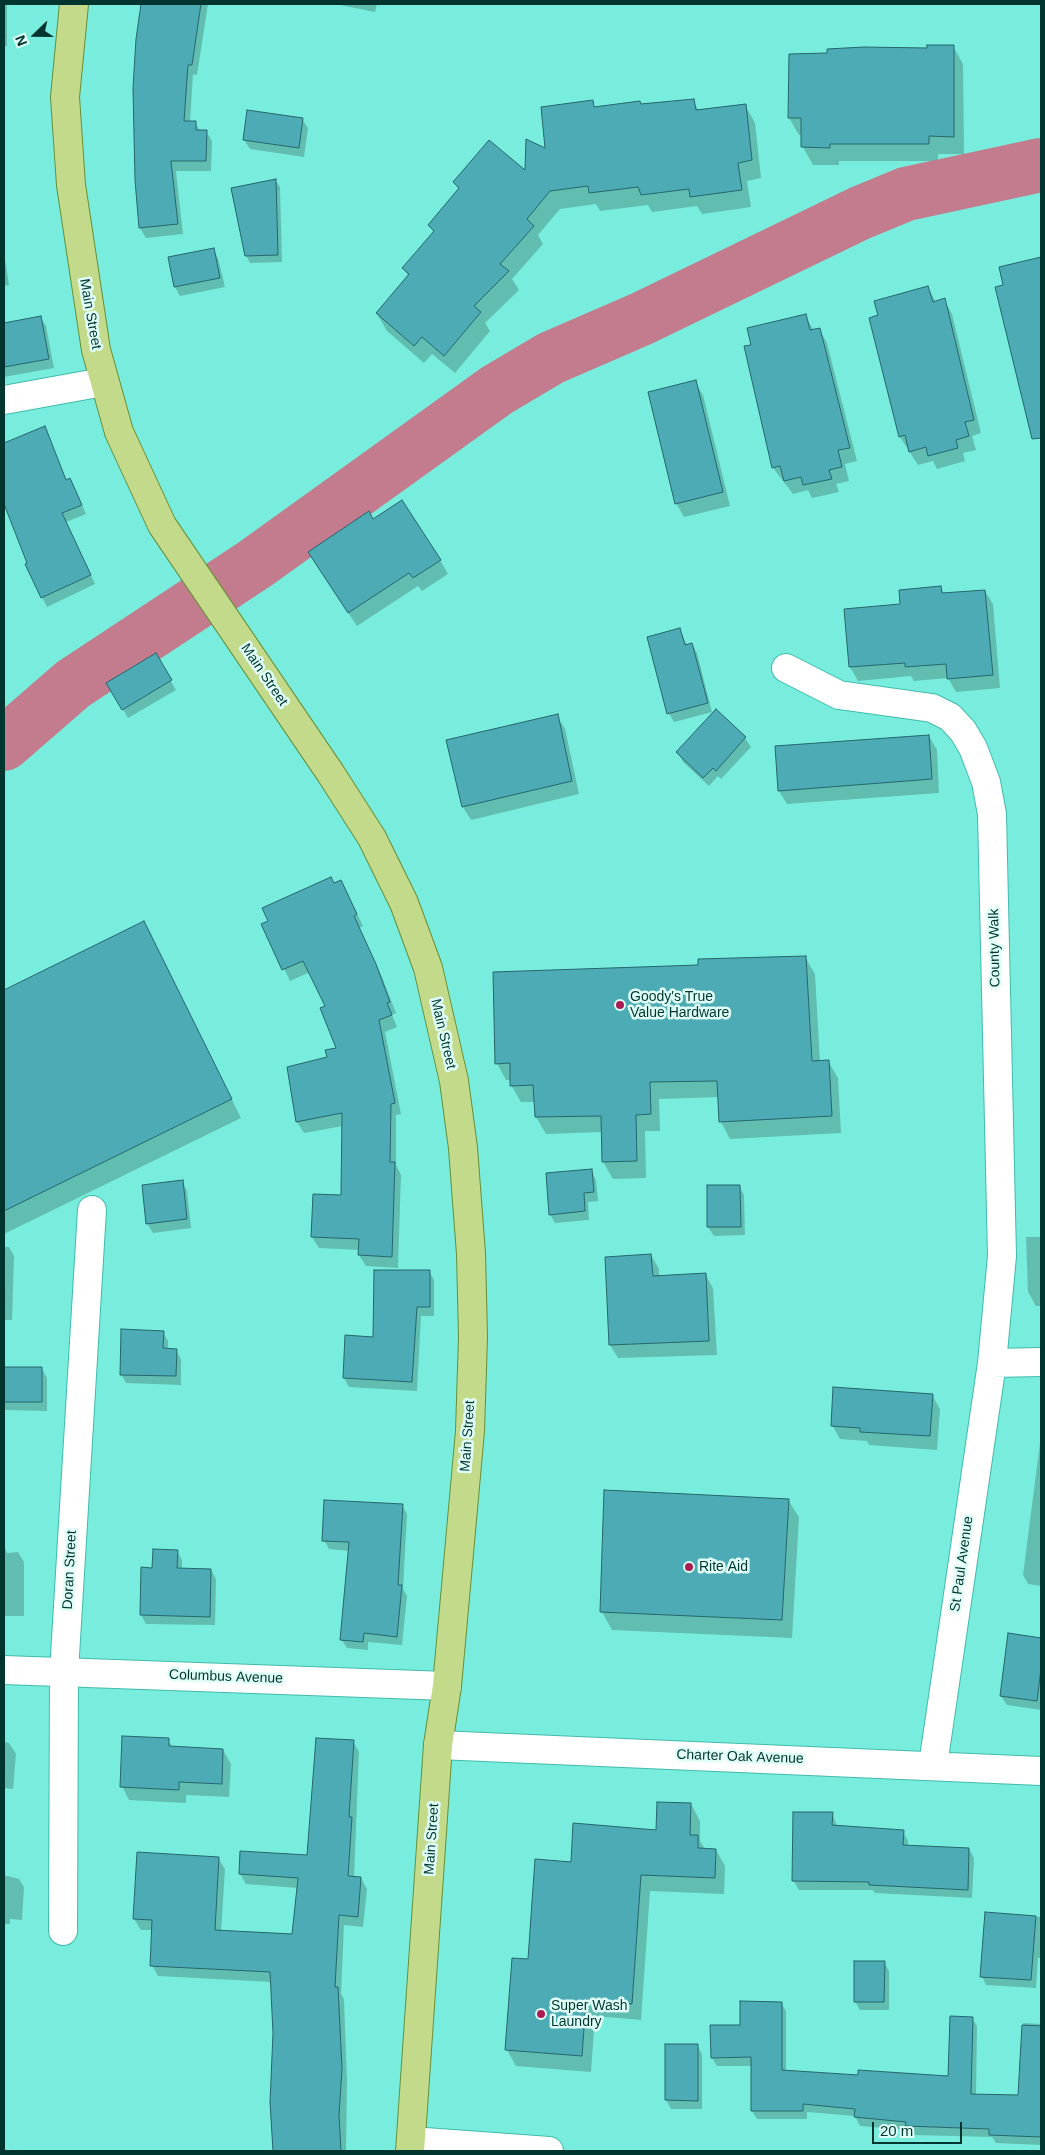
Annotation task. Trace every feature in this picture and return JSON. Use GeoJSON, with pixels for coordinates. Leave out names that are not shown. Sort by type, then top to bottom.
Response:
{"type":"FeatureCollection","features":[{"type":"Feature","properties":{"kind":"main road","name":"Main Street"},"geometry":{"type":"LineString","coordinates":[[74,4],[65,97],[71,185],[94,340],[103,382],[119,432],[162,525],[332,774],[372,838],[404,903],[428,968],[454,1081],[464,1158],[470,1254],[473,1337],[470,1431],[448,1686],[438,1745],[411,2146]]}},
{"type":"Feature","properties":{"kind":"street"},"geometry":{"type":"LineString","coordinates":[[4,400],[103,382]]}},
{"type":"Feature","properties":{"kind":"street","name":"County Walk"},"geometry":{"type":"LineString","coordinates":[[786,668],[839,695],[932,708],[950,717],[963,731],[973,748],[986,782],[992,814],[1002,1256],[992,1363]]}},
{"type":"Feature","properties":{"kind":"street","name":"Doran Street"},"geometry":{"type":"LineString","coordinates":[[63,1931],[64,1672],[92,1210]]}},
{"type":"Feature","properties":{"kind":"street"},"geometry":{"type":"LineString","coordinates":[[992,1363],[1041,1362]]}},
{"type":"Feature","properties":{"kind":"street","name":"St Paul Avenue"},"geometry":{"type":"LineString","coordinates":[[932,1765],[992,1363]]}},
{"type":"Feature","properties":{"kind":"street","name":"Columbus Avenue"},"geometry":{"type":"LineString","coordinates":[[4,1670],[448,1686]]}},
{"type":"Feature","properties":{"kind":"street","name":"Charter Oak Avenue"},"geometry":{"type":"LineString","coordinates":[[438,1745],[1041,1771]]}},
{"type":"Feature","properties":{"kind":"street"},"geometry":{"type":"LineString","coordinates":[[411,2146],[549,2151]]}},
{"type":"Feature","properties":{"kind":"building"},"geometry":{"type":"Polygon","coordinates":[[[141,4],[201,4],[192,65],[188,65],[184,121],[196,121],[196,130],[207,130],[206,161],[171,161],[178,224],[139,228],[135,180],[133,88],[136,39],[141,4]]]}},
{"type":"Feature","properties":{"kind":"building"},"geometry":{"type":"Polygon","coordinates":[[[927,45],[954,45],[954,137],[929,136],[929,144],[830,144],[830,148],[801,147],[801,118],[788,118],[789,54],[827,53],[827,49],[864,47],[927,48],[927,45]]]}},
{"type":"Feature","properties":{"kind":"building"},"geometry":{"type":"Polygon","coordinates":[[[694,99],[696,110],[746,104],[752,160],[738,163],[742,190],[690,197],[689,189],[641,195],[638,187],[589,193],[588,186],[550,191],[527,219],[534,226],[500,264],[509,271],[474,306],[481,312],[444,356],[422,337],[414,346],[376,313],[409,274],[402,268],[434,231],[428,225],[459,188],[453,182],[489,140],[525,170],[526,139],[545,148],[541,107],[593,100],[594,107],[640,101],[641,104],[694,99]]]}},
{"type":"Feature","properties":{"kind":"building"},"geometry":{"type":"Polygon","coordinates":[[[247,110],[303,118],[299,148],[243,140],[247,110]]]}},
{"type":"Feature","properties":{"kind":"building"},"geometry":{"type":"Polygon","coordinates":[[[276,179],[278,255],[245,256],[231,188],[276,179]]]}},
{"type":"Feature","properties":{"kind":"building"},"geometry":{"type":"Polygon","coordinates":[[[214,248],[220,278],[174,287],[168,257],[214,248]]]}},
{"type":"Feature","properties":{"kind":"building"},"geometry":{"type":"Polygon","coordinates":[[[1041,257],[1041,438],[1032,439],[995,287],[1003,285],[999,267],[1041,257]]]}},
{"type":"Feature","properties":{"kind":"building"},"geometry":{"type":"Polygon","coordinates":[[[928,286],[933,302],[945,298],[974,420],[965,422],[969,436],[956,440],[958,448],[928,456],[926,447],[909,452],[905,435],[899,437],[869,318],[878,315],[874,301],[928,286]]]}},
{"type":"Feature","properties":{"kind":"building"},"geometry":{"type":"Polygon","coordinates":[[[806,314],[810,330],[820,328],[850,448],[838,450],[842,467],[829,470],[832,479],[803,485],[801,477],[784,481],[780,466],[772,468],[744,346],[751,345],[747,328],[806,314]]]}},
{"type":"Feature","properties":{"kind":"building"},"geometry":{"type":"Polygon","coordinates":[[[41,316],[49,359],[4,367],[4,323],[41,316]]]}},
{"type":"Feature","properties":{"kind":"building"},"geometry":{"type":"Polygon","coordinates":[[[696,380],[723,492],[675,504],[648,392],[696,380]]]}},
{"type":"Feature","properties":{"kind":"building"},"geometry":{"type":"Polygon","coordinates":[[[45,426],[66,480],[70,478],[82,505],[62,513],[91,575],[41,598],[25,564],[27,563],[4,504],[4,443],[45,426]]]}},
{"type":"Feature","properties":{"kind":"building"},"geometry":{"type":"Polygon","coordinates":[[[402,500],[441,560],[413,578],[409,573],[348,613],[308,552],[369,511],[373,519],[402,500]]]}},
{"type":"Feature","properties":{"kind":"building"},"geometry":{"type":"Polygon","coordinates":[[[941,586],[942,593],[985,590],[993,675],[947,679],[946,664],[905,667],[905,663],[849,667],[844,609],[900,604],[899,590],[941,586]]]}},
{"type":"Feature","properties":{"kind":"building"},"geometry":{"type":"Polygon","coordinates":[[[680,628],[685,645],[692,643],[708,703],[667,714],[647,637],[680,628]]]}},
{"type":"Feature","properties":{"kind":"building"},"geometry":{"type":"Polygon","coordinates":[[[156,653],[172,680],[122,710],[106,683],[156,653]]]}},
{"type":"Feature","properties":{"kind":"building"},"geometry":{"type":"Polygon","coordinates":[[[716,709],[746,737],[716,771],[713,768],[703,778],[676,752],[716,709]]]}},
{"type":"Feature","properties":{"kind":"building"},"geometry":{"type":"Polygon","coordinates":[[[558,714],[572,781],[462,807],[446,740],[558,714]]]}},
{"type":"Feature","properties":{"kind":"building"},"geometry":{"type":"Polygon","coordinates":[[[929,735],[932,779],[778,791],[775,746],[929,735]]]}},
{"type":"Feature","properties":{"kind":"building"},"geometry":{"type":"Polygon","coordinates":[[[331,877],[334,883],[341,880],[357,914],[354,916],[376,964],[390,1002],[387,1003],[392,1015],[379,1020],[395,1103],[391,1104],[390,1162],[395,1162],[392,1257],[358,1255],[359,1239],[311,1237],[313,1194],[341,1195],[342,1113],[296,1122],[287,1067],[327,1057],[325,1050],[336,1048],[320,1008],[325,1006],[303,961],[282,970],[261,924],[268,921],[262,908],[331,877]]]}},
{"type":"Feature","properties":{"kind":"building"},"geometry":{"type":"Polygon","coordinates":[[[144,921],[232,1099],[4,1211],[4,990],[144,921]]]}},
{"type":"Feature","properties":{"kind":"building"},"geometry":{"type":"Polygon","coordinates":[[[806,956],[812,1061],[829,1060],[832,1116],[719,1122],[717,1081],[650,1082],[651,1114],[636,1115],[637,1161],[602,1162],[601,1116],[535,1117],[533,1085],[510,1086],[510,1063],[495,1064],[493,972],[698,965],[698,959],[806,956]]]}},
{"type":"Feature","properties":{"kind":"building"},"geometry":{"type":"Polygon","coordinates":[[[592,1169],[594,1192],[584,1193],[585,1211],[549,1215],[546,1173],[592,1169]]]}},
{"type":"Feature","properties":{"kind":"building"},"geometry":{"type":"Polygon","coordinates":[[[183,1180],[187,1219],[146,1224],[142,1185],[183,1180]]]}},
{"type":"Feature","properties":{"kind":"building"},"geometry":{"type":"Polygon","coordinates":[[[707,1185],[740,1185],[741,1227],[707,1227],[707,1185]]]}},
{"type":"Feature","properties":{"kind":"building"},"geometry":{"type":"Polygon","coordinates":[[[651,1254],[653,1276],[706,1273],[709,1341],[609,1345],[605,1257],[651,1254]]]}},
{"type":"Feature","properties":{"kind":"building"},"geometry":{"type":"Polygon","coordinates":[[[374,1270],[430,1270],[430,1307],[417,1307],[412,1382],[343,1378],[345,1335],[373,1337],[374,1270]]]}},
{"type":"Feature","properties":{"kind":"building"},"geometry":{"type":"Polygon","coordinates":[[[121,1329],[164,1331],[163,1348],[177,1349],[176,1376],[120,1375],[121,1329]]]}},
{"type":"Feature","properties":{"kind":"building"},"geometry":{"type":"Polygon","coordinates":[[[4,1367],[42,1367],[42,1402],[4,1402],[4,1367]]]}},
{"type":"Feature","properties":{"kind":"building"},"geometry":{"type":"Polygon","coordinates":[[[833,1387],[933,1394],[930,1436],[860,1432],[860,1428],[831,1426],[833,1387]]]}},
{"type":"Feature","properties":{"kind":"building"},"geometry":{"type":"Polygon","coordinates":[[[604,1490],[789,1499],[782,1620],[600,1612],[604,1490]]]}},
{"type":"Feature","properties":{"kind":"building"},"geometry":{"type":"Polygon","coordinates":[[[324,1500],[403,1504],[398,1585],[402,1585],[397,1637],[364,1633],[363,1642],[340,1640],[349,1542],[322,1541],[324,1500]]]}},
{"type":"Feature","properties":{"kind":"building"},"geometry":{"type":"Polygon","coordinates":[[[153,1549],[178,1550],[177,1568],[211,1569],[210,1617],[140,1615],[141,1567],[152,1568],[153,1549]]]}},
{"type":"Feature","properties":{"kind":"building"},"geometry":{"type":"Polygon","coordinates":[[[1008,1633],[1041,1638],[1041,1669],[1037,1701],[1000,1696],[1008,1633]]]}},
{"type":"Feature","properties":{"kind":"building"},"geometry":{"type":"Polygon","coordinates":[[[122,1736],[169,1738],[169,1746],[223,1749],[222,1784],[179,1782],[179,1790],[120,1787],[122,1736]]]}},
{"type":"Feature","properties":{"kind":"building"},"geometry":{"type":"Polygon","coordinates":[[[316,1738],[354,1740],[349,1817],[352,1817],[348,1876],[361,1877],[358,1917],[339,1915],[335,1987],[338,1987],[342,2069],[339,2115],[341,2151],[273,2151],[270,2102],[273,2033],[270,1972],[150,1966],[152,1920],[133,1919],[137,1852],[219,1857],[215,1930],[292,1934],[298,1878],[239,1874],[240,1851],[307,1855],[316,1738]]]}},
{"type":"Feature","properties":{"kind":"building"},"geometry":{"type":"Polygon","coordinates":[[[657,1802],[691,1803],[690,1835],[698,1835],[698,1848],[716,1849],[715,1878],[641,1875],[632,2004],[586,2000],[582,2056],[505,2050],[512,1958],[528,1959],[535,1859],[571,1862],[573,1823],[656,1830],[657,1802]]]}},
{"type":"Feature","properties":{"kind":"building"},"geometry":{"type":"Polygon","coordinates":[[[793,1812],[833,1812],[832,1825],[904,1830],[903,1845],[969,1848],[968,1890],[869,1885],[869,1882],[792,1881],[793,1812]]]}},
{"type":"Feature","properties":{"kind":"building"},"geometry":{"type":"Polygon","coordinates":[[[985,1912],[1036,1916],[1031,1980],[980,1977],[985,1912]]]}},
{"type":"Feature","properties":{"kind":"building"},"geometry":{"type":"Polygon","coordinates":[[[854,1961],[885,1961],[884,2002],[854,2002],[854,1961]]]}},
{"type":"Feature","properties":{"kind":"building"},"geometry":{"type":"Polygon","coordinates":[[[740,2001],[782,2002],[782,2070],[858,2075],[858,2070],[948,2076],[950,2016],[973,2017],[971,2094],[1018,2095],[1022,2025],[1041,2026],[1041,2137],[989,2135],[989,2129],[905,2126],[906,2122],[854,2117],[855,2109],[803,2104],[803,2111],[751,2111],[751,2057],[711,2058],[710,2025],[740,2025],[740,2001]]]}},
{"type":"Feature","properties":{"kind":"building"},"geometry":{"type":"Polygon","coordinates":[[[665,2044],[698,2044],[698,2101],[665,2100],[665,2044]]]}},
{"type":"Feature","properties":{"kind":"waterway"},"geometry":{"type":"LineString","coordinates":[[4,744],[73,684],[255,564],[497,390],[551,358],[641,319],[860,213],[906,194],[1041,165]]}},
{"type":"Feature","properties":{"kind":"place","name":"Goody's True Value Hardware"},"geometry":{"type":"Point","coordinates":[620,1005]}},
{"type":"Feature","properties":{"kind":"place","name":"Rite Aid"},"geometry":{"type":"Point","coordinates":[689,1567]}},
{"type":"Feature","properties":{"kind":"place","name":"Super Wash Laundry"},"geometry":{"type":"Point","coordinates":[541,2014]}}]}
